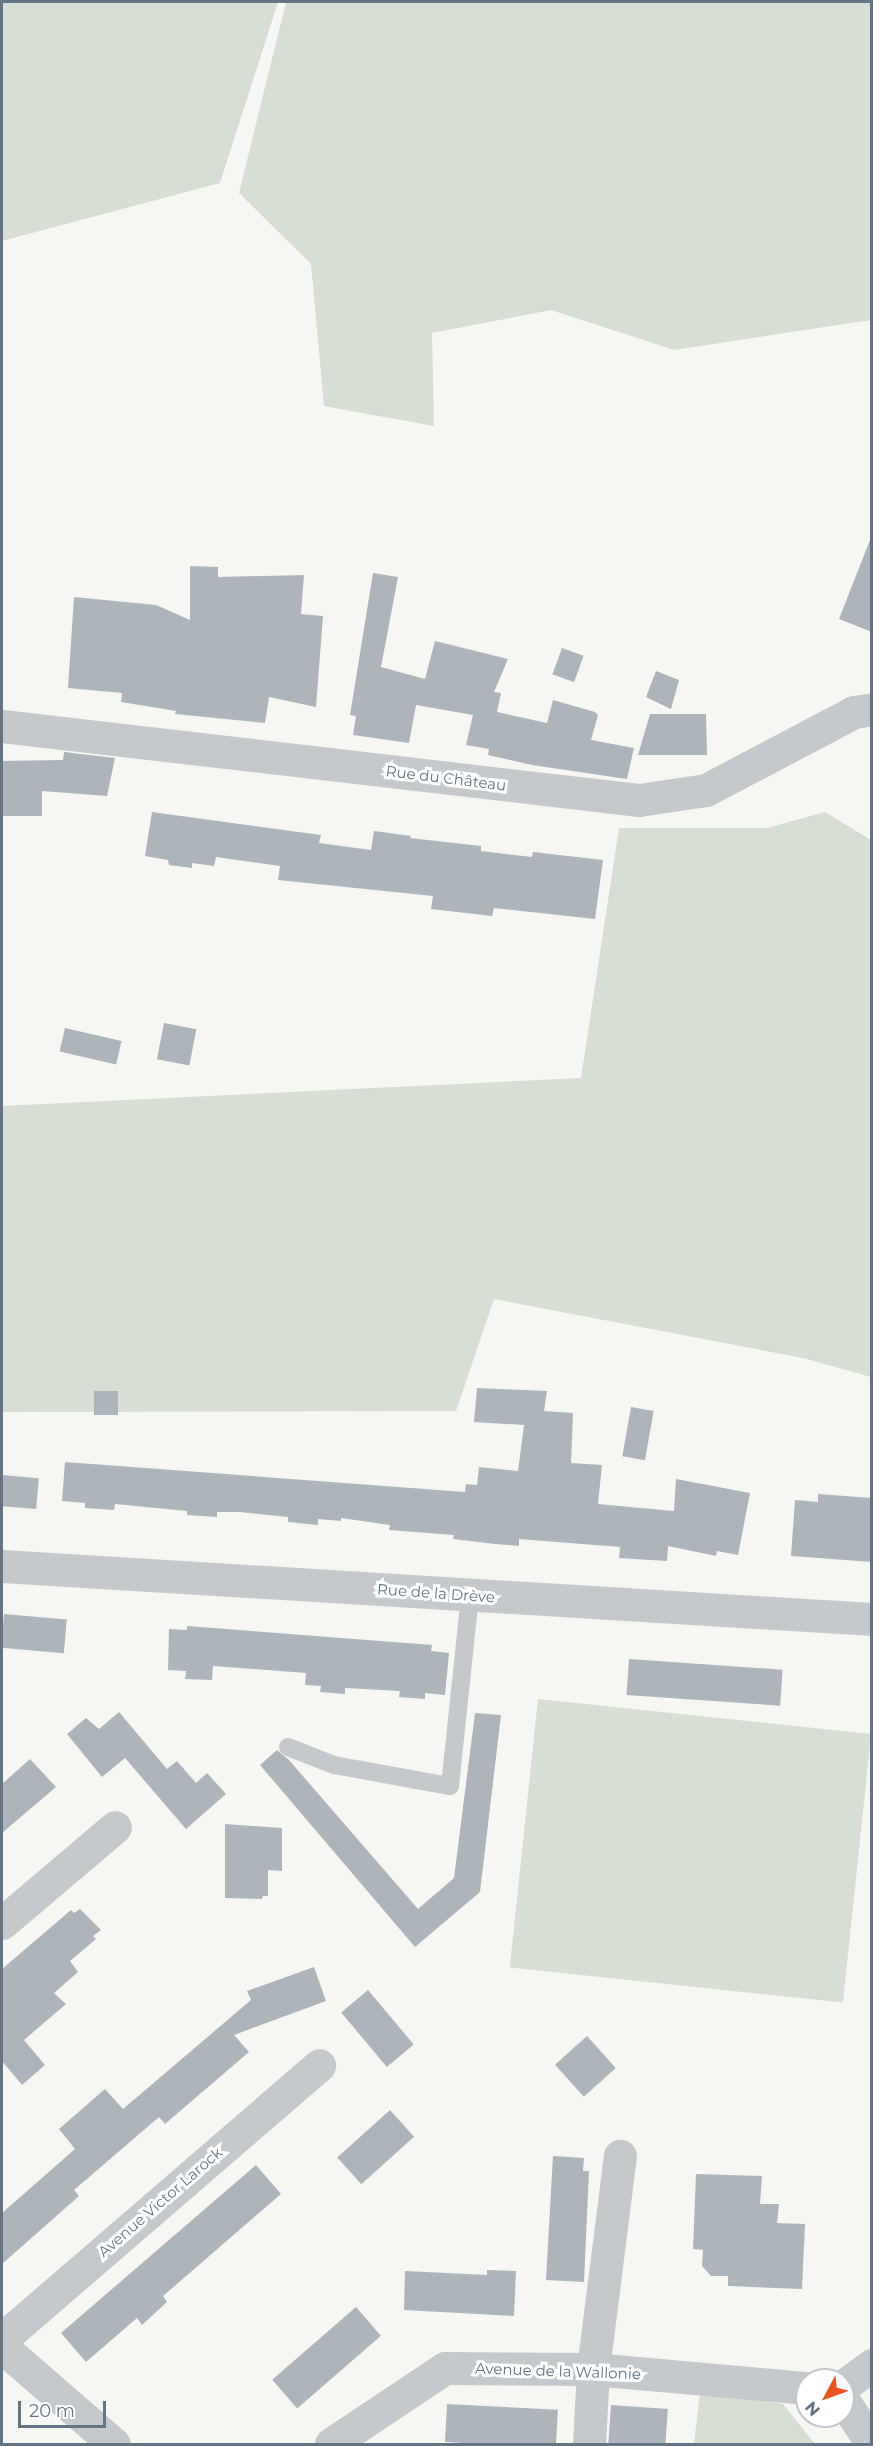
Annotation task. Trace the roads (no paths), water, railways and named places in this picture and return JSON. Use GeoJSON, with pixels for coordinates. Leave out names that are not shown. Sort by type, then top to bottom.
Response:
{"type":"FeatureCollection","features":[{"type":"Feature","properties":{"kind":"street","name":"Rue du Château"},"geometry":{"type":"LineString","coordinates":[[2,726],[639,800],[706,790],[854,712],[872,709]]}},
{"type":"Feature","properties":{"kind":"street","name":"Rue de la Drève"},"geometry":{"type":"LineString","coordinates":[[2,1566],[101,1574],[233,1578],[470,1596],[872,1619]]}},
{"type":"Feature","properties":{"kind":"street"},"geometry":{"type":"LineString","coordinates":[[2,1923],[115,1827]]}},
{"type":"Feature","properties":{"kind":"street","name":"Avenue Victor Larock"},"geometry":{"type":"LineString","coordinates":[[2,2340],[319,2065]]}},
{"type":"Feature","properties":{"kind":"street"},"geometry":{"type":"LineString","coordinates":[[590,2445],[592,2369],[620,2156]]}},
{"type":"Feature","properties":{"kind":"street"},"geometry":{"type":"LineString","coordinates":[[2,2347],[114,2445]]}},
{"type":"Feature","properties":{"kind":"street"},"geometry":{"type":"LineString","coordinates":[[855,2377],[872,2365]]}},
{"type":"Feature","properties":{"kind":"street","name":"Avenue de la Wallonie"},"geometry":{"type":"LineString","coordinates":[[332,2445],[445,2368],[592,2369],[795,2387]]}},
{"type":"Feature","properties":{"kind":"street"},"geometry":{"type":"LineString","coordinates":[[855,2418],[872,2444]]}},
{"type":"Feature","properties":{"kind":"lane"},"geometry":{"type":"LineString","coordinates":[[288,1747],[334,1766],[450,1786],[470,1596]]}}]}
